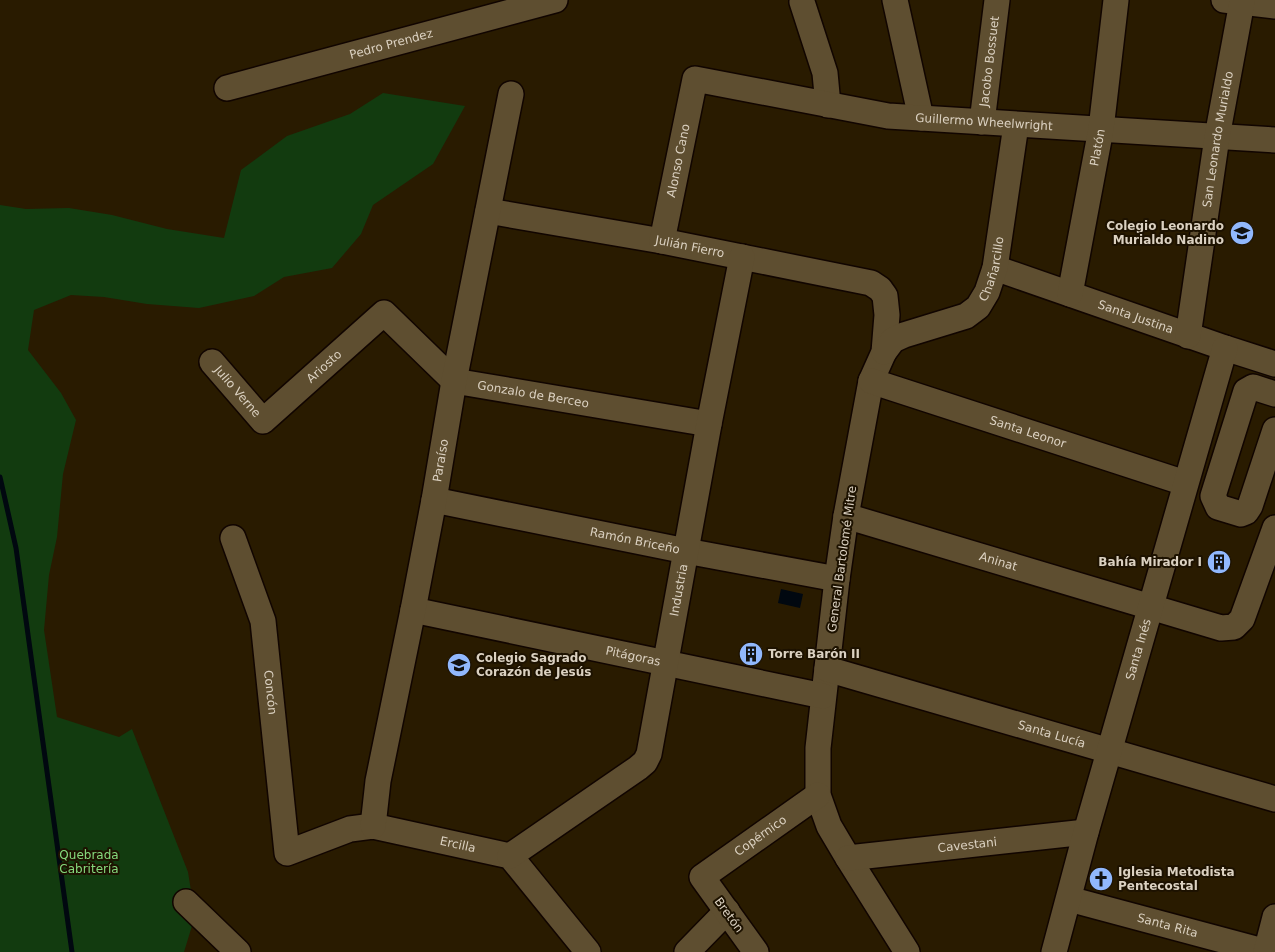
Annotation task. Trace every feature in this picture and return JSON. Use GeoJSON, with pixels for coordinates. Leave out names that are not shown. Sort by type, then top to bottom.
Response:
{"type":"FeatureCollection","features":[{"type":"Feature","properties":{"kind":"street","name":"Pedro Prendez"},"geometry":{"type":"LineString","coordinates":[[226,88],[506,6],[555,0]]}},
{"type":"Feature","properties":{"kind":"street"},"geometry":{"type":"LineString","coordinates":[[895,0],[921,118]]}},
{"type":"Feature","properties":{"kind":"street","name":"Jacobo Bossuet"},"geometry":{"type":"LineString","coordinates":[[982,122],[997,0]]}},
{"type":"Feature","properties":{"kind":"street","name":"Platón"},"geometry":{"type":"LineString","coordinates":[[1070,294],[1101,129],[1116,0]]}},
{"type":"Feature","properties":{"kind":"street"},"geometry":{"type":"LineString","coordinates":[[1233,1],[1275,6]]}},
{"type":"Feature","properties":{"kind":"street","name":"San Leonardo Murialdo"},"geometry":{"type":"LineString","coordinates":[[1188,336],[1217,136],[1233,1]]}},
{"type":"Feature","properties":{"kind":"street"},"geometry":{"type":"LineString","coordinates":[[802,2],[825,73],[828,105]]}},
{"type":"Feature","properties":{"kind":"street","name":"Guillermo Wheelwright"},"geometry":{"type":"LineString","coordinates":[[695,79],[888,116],[1275,140]]}},
{"type":"Feature","properties":{"kind":"street","name":"Alonso Cano"},"geometry":{"type":"LineString","coordinates":[[662,241],[695,79]]}},
{"type":"Feature","properties":{"kind":"street","name":"Paraíso"},"geometry":{"type":"LineString","coordinates":[[373,826],[378,781],[413,610],[454,381],[511,94]]}},
{"type":"Feature","properties":{"kind":"street","name":"Chañarcillo"},"geometry":{"type":"LineString","coordinates":[[884,352],[893,340],[966,316],[978,308],[987,292],[995,268],[1016,125]]}},
{"type":"Feature","properties":{"kind":"street","name":"Julián Fierro"},"geometry":{"type":"LineString","coordinates":[[488,211],[662,241],[871,283],[880,289],[885,296]]}},
{"type":"Feature","properties":{"kind":"street","name":"Industria"},"geometry":{"type":"LineString","coordinates":[[510,856],[645,762],[649,754],[709,424],[742,257]]}},
{"type":"Feature","properties":{"kind":"street","name":"Santa Justina"},"geometry":{"type":"LineString","coordinates":[[995,268],[1188,336],[1275,364]]}},
{"type":"Feature","properties":{"kind":"street","name":"General Bartolomé Mitre"},"geometry":{"type":"LineString","coordinates":[[885,296],[887,315],[884,352],[871,381],[846,516],[837,579],[818,748],[818,795],[829,826],[908,952]]}},
{"type":"Feature","properties":{"kind":"street","name":"Ariosto"},"geometry":{"type":"LineString","coordinates":[[264,421],[384,313],[454,381]]}},
{"type":"Feature","properties":{"kind":"street","name":"Santa Inés"},"geometry":{"type":"LineString","coordinates":[[1054,952],[1086,832],[1225,348]]}},
{"type":"Feature","properties":{"kind":"street","name":"Julio Verne"},"geometry":{"type":"LineString","coordinates":[[212,362],[264,421]]}},
{"type":"Feature","properties":{"kind":"street","name":"Gonzalo de Berceo"},"geometry":{"type":"LineString","coordinates":[[454,381],[709,424]]}},
{"type":"Feature","properties":{"kind":"street","name":"Santa Leonor"},"geometry":{"type":"LineString","coordinates":[[871,381],[1187,478],[1218,481]]}},
{"type":"Feature","properties":{"kind":"street"},"geometry":{"type":"LineString","coordinates":[[1275,394],[1253,387],[1246,391],[1214,496],[1218,507],[1241,514],[1246,512],[1250,506],[1275,430]]}},
{"type":"Feature","properties":{"kind":"street","name":"Ramón Briceño"},"geometry":{"type":"LineString","coordinates":[[434,500],[686,551],[837,579]]}},
{"type":"Feature","properties":{"kind":"street","name":"Aninat"},"geometry":{"type":"LineString","coordinates":[[846,516],[1221,628],[1234,627],[1242,619],[1275,529]]}},
{"type":"Feature","properties":{"kind":"street","name":"Concón"},"geometry":{"type":"LineString","coordinates":[[233,538],[263,621],[288,853]]}},
{"type":"Feature","properties":{"kind":"street","name":"Pitágoras"},"geometry":{"type":"LineString","coordinates":[[413,610],[823,696]]}},
{"type":"Feature","properties":{"kind":"street","name":"Santa Lucía"},"geometry":{"type":"LineString","coordinates":[[827,670],[1275,799]]}},
{"type":"Feature","properties":{"kind":"street","name":"Copérnico"},"geometry":{"type":"LineString","coordinates":[[702,877],[818,795]]}},
{"type":"Feature","properties":{"kind":"street","name":"Ercilla"},"geometry":{"type":"LineString","coordinates":[[288,853],[350,829],[373,826],[510,856]]}},
{"type":"Feature","properties":{"kind":"street","name":"Cavestani"},"geometry":{"type":"LineString","coordinates":[[848,858],[1086,832]]}},
{"type":"Feature","properties":{"kind":"street"},"geometry":{"type":"LineString","coordinates":[[510,856],[588,952]]}},
{"type":"Feature","properties":{"kind":"street","name":"Bretón"},"geometry":{"type":"LineString","coordinates":[[702,877],[756,952]]}},
{"type":"Feature","properties":{"kind":"street","name":"Santa Rita"},"geometry":{"type":"LineString","coordinates":[[1069,899],[1266,952]]}},
{"type":"Feature","properties":{"kind":"street"},"geometry":{"type":"LineString","coordinates":[[186,902],[238,952]]}},
{"type":"Feature","properties":{"kind":"street"},"geometry":{"type":"LineString","coordinates":[[687,952],[727,911]]}},
{"type":"Feature","properties":{"kind":"street"},"geometry":{"type":"LineString","coordinates":[[1266,952],[1275,916]]}},
{"type":"Feature","properties":{"kind":"green space","name":"Quebrada Cabritería"},"geometry":{"type":"Polygon","coordinates":[[[383,93],[465,106],[433,164],[373,205],[361,234],[332,268],[284,277],[254,296],[199,308],[71,295],[34,310],[28,350],[61,393],[76,420],[63,474],[57,537],[49,575],[44,630],[57,717],[119,737],[132,729],[188,872],[195,916],[184,952],[0,952],[0,205],[26,209],[69,208],[112,215],[167,229],[224,238],[241,170],[287,136],[350,114],[383,93]]]}},
{"type":"Feature","properties":{"kind":"shaded area"},"geometry":{"type":"Polygon","coordinates":[[[781,589],[803,594],[800,608],[778,603],[781,589]]]}},
{"type":"Feature","properties":{"kind":"waterway","name":"Quebrada Cabritería"},"geometry":{"type":"LineString","coordinates":[[0,477],[16,548],[72,952]]}},
{"type":"Feature","properties":{"kind":"place","name":"Colegio Leonardo Murialdo Nadino"},"geometry":{"type":"Point","coordinates":[1242,233]}},
{"type":"Feature","properties":{"kind":"place","name":"Bahía Mirador I"},"geometry":{"type":"Point","coordinates":[1219,562]}},
{"type":"Feature","properties":{"kind":"place","name":"Torre Barón II"},"geometry":{"type":"Point","coordinates":[751,654]}},
{"type":"Feature","properties":{"kind":"place","name":"Colegio Sagrado Corazón de Jesús"},"geometry":{"type":"Point","coordinates":[459,665]}},
{"type":"Feature","properties":{"kind":"place","name":"Iglesia Metodista Pentecostal"},"geometry":{"type":"Point","coordinates":[1101,879]}}]}
